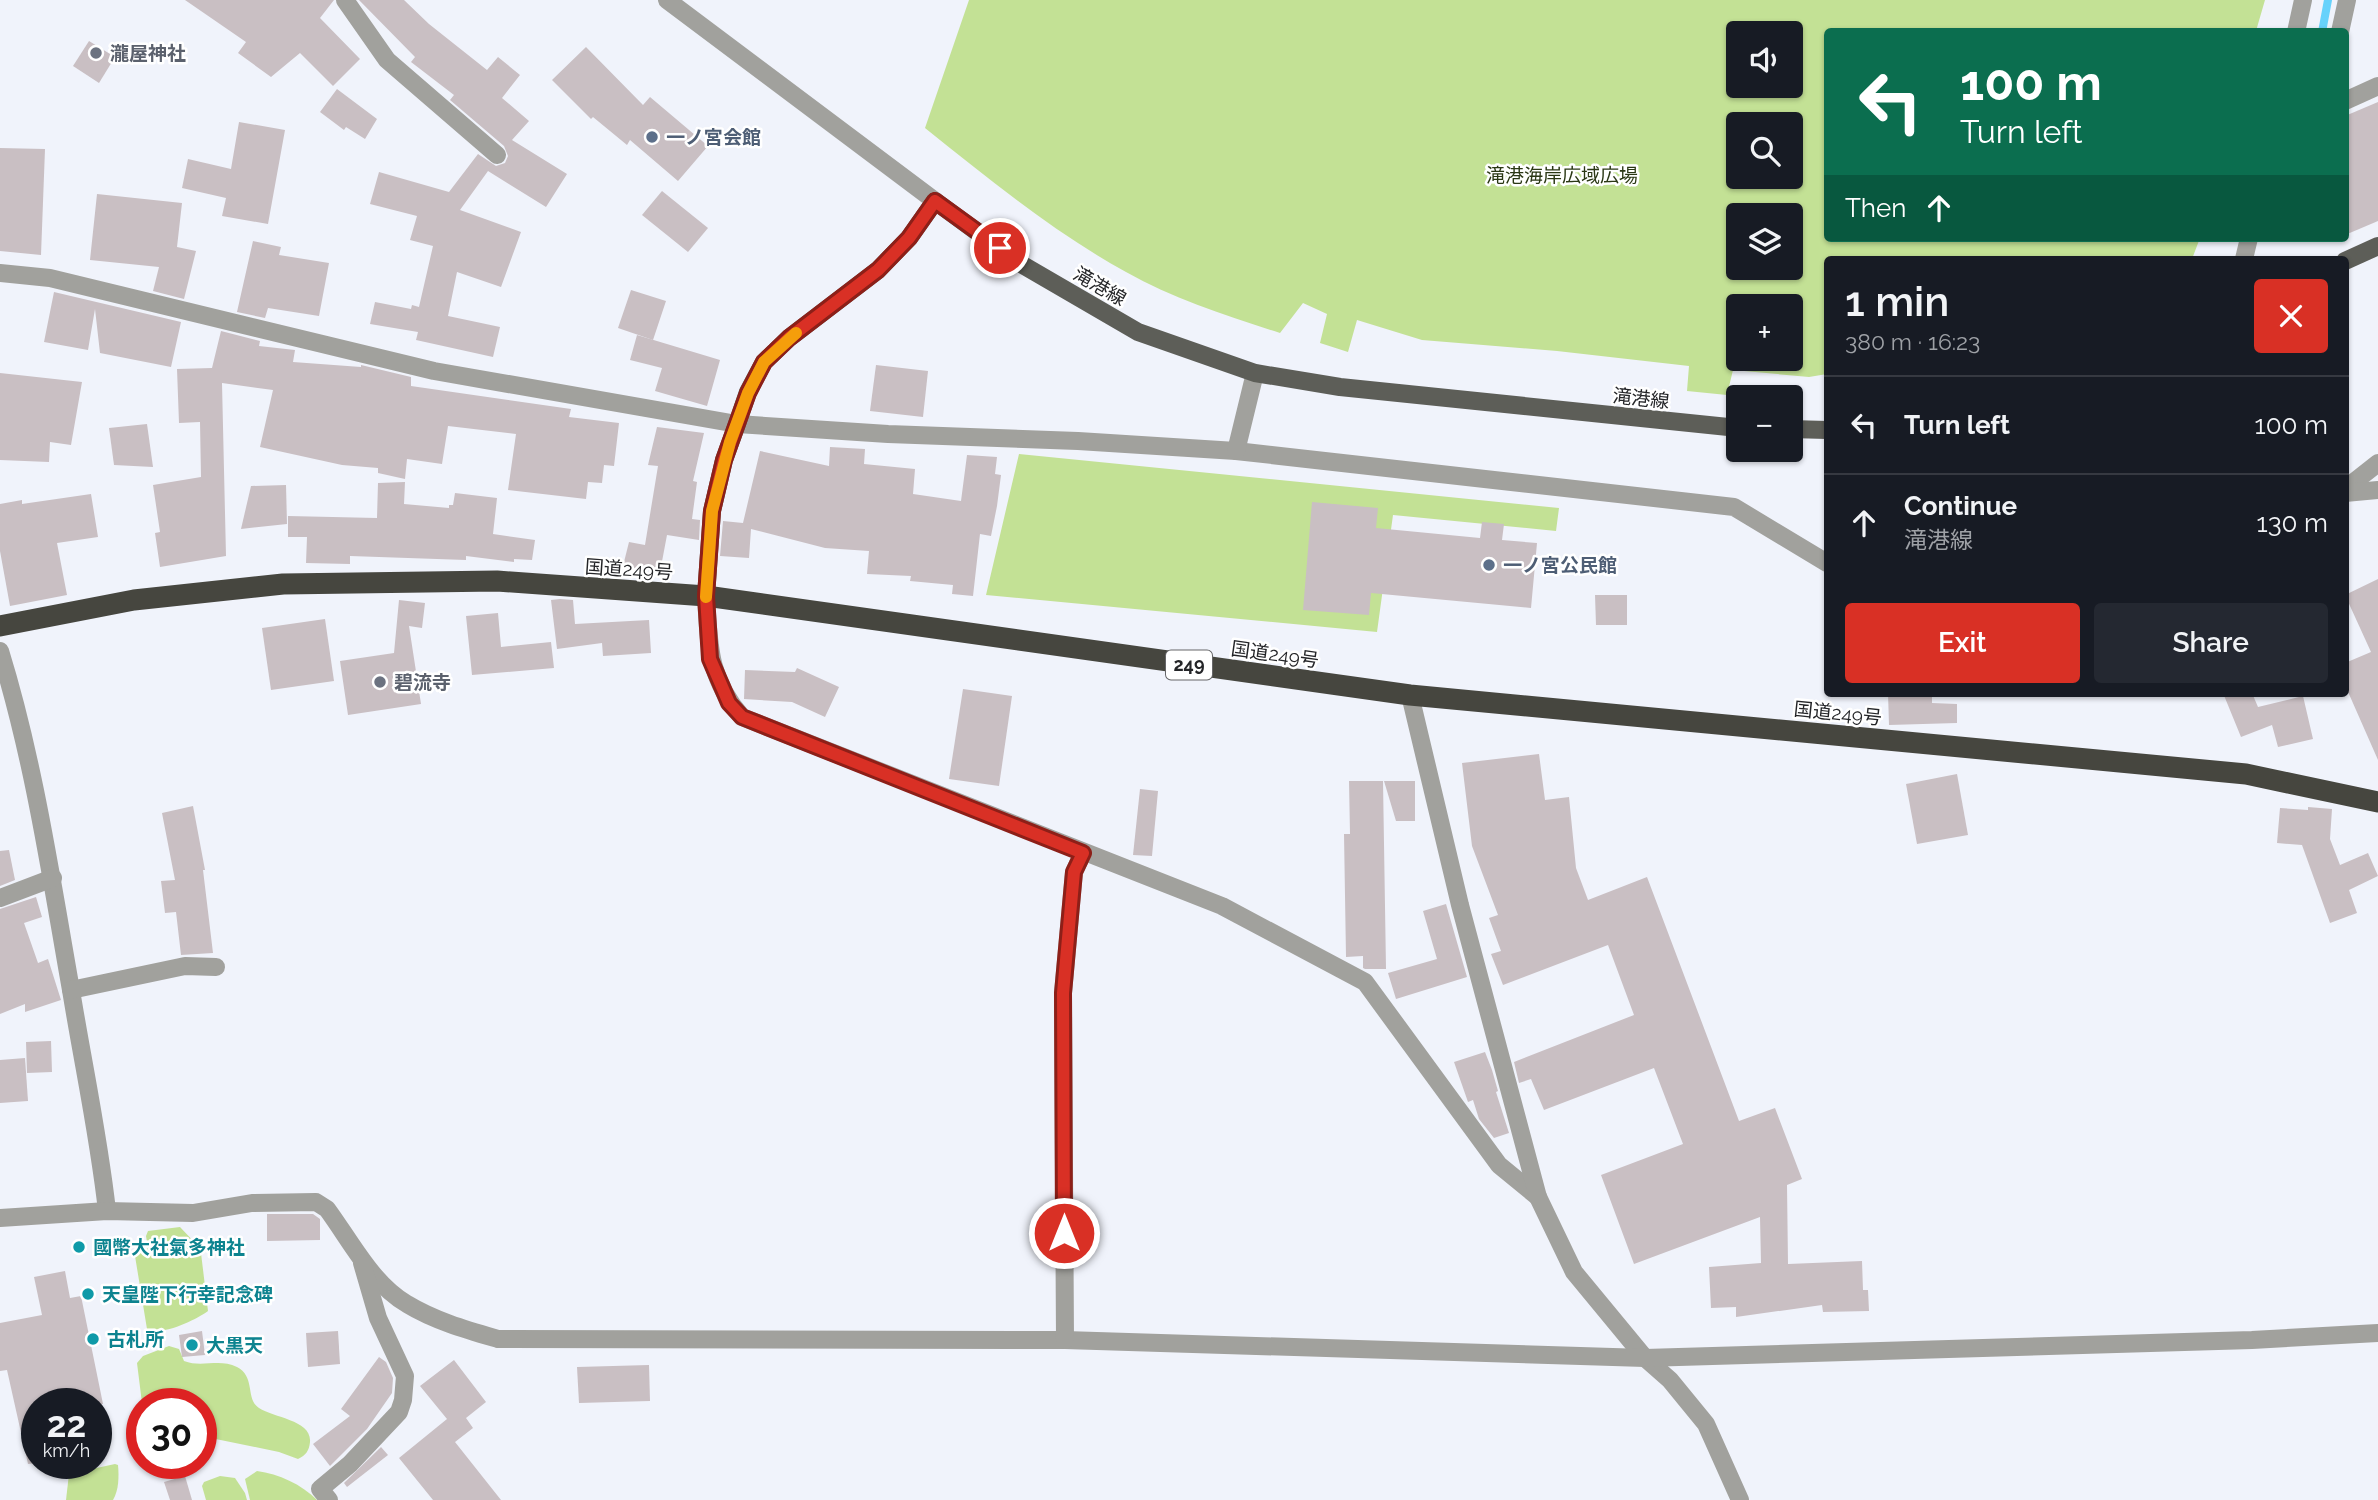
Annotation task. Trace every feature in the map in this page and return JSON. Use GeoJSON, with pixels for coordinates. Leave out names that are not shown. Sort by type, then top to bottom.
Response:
{"type":"FeatureCollection","features":[{"type":"Feature","properties":{"kind":"highway","name":"国道249号"},"geometry":{"type":"LineString","coordinates":[[0,626],[134,600],[283,584],[497,581],[706,596],[1410,695],[2246,774],[2378,802]]}},
{"type":"Feature","properties":{"kind":"main road","name":"滝港線"},"geometry":{"type":"LineString","coordinates":[[935,201],[1021,264],[1138,332],[1255,373],[1340,387],[1726,427]]}},
{"type":"Feature","properties":{"kind":"main road"},"geometry":{"type":"LineString","coordinates":[[706,596],[712,511],[724,460],[748,393],[764,362],[789,338],[878,270],[909,238],[935,201]]}},
{"type":"Feature","properties":{"kind":"main road"},"geometry":{"type":"LineString","coordinates":[[2349,259],[2378,246]]}},
{"type":"Feature","properties":{"kind":"main road"},"geometry":{"type":"LineString","coordinates":[[1803,429],[1824,430]]}},
{"type":"Feature","properties":{"kind":"street"},"geometry":{"type":"LineString","coordinates":[[345,0],[387,60],[497,156]]}},
{"type":"Feature","properties":{"kind":"street"},"geometry":{"type":"LineString","coordinates":[[667,0],[935,201]]}},
{"type":"Feature","properties":{"kind":"street"},"geometry":{"type":"LineString","coordinates":[[2297,28],[2303,0]]}},
{"type":"Feature","properties":{"kind":"street"},"geometry":{"type":"LineString","coordinates":[[2341,28],[2347,0]]}},
{"type":"Feature","properties":{"kind":"street"},"geometry":{"type":"LineString","coordinates":[[2349,100],[2378,86]]}},
{"type":"Feature","properties":{"kind":"street"},"geometry":{"type":"LineString","coordinates":[[0,273],[50,278],[446,373],[737,424],[1236,451],[1734,507],[1824,561]]}},
{"type":"Feature","properties":{"kind":"street"},"geometry":{"type":"LineString","coordinates":[[1236,451],[1255,373]]}},
{"type":"Feature","properties":{"kind":"street"},"geometry":{"type":"LineString","coordinates":[[2349,488],[2378,463]]}},
{"type":"Feature","properties":{"kind":"street"},"geometry":{"type":"LineString","coordinates":[[2349,491],[2378,490]]}},
{"type":"Feature","properties":{"kind":"street"},"geometry":{"type":"LineString","coordinates":[[706,596],[710,659],[729,703],[742,717],[1222,906],[1365,982],[1499,1164],[1538,1197]]}},
{"type":"Feature","properties":{"kind":"street"},"geometry":{"type":"LineString","coordinates":[[0,651],[12,690],[53,878],[101,1155],[107,1211]]}},
{"type":"Feature","properties":{"kind":"street"},"geometry":{"type":"LineString","coordinates":[[1410,695],[1460,905],[1538,1197],[1574,1272],[1645,1358],[1670,1380],[1706,1424],[1740,1500]]}},
{"type":"Feature","properties":{"kind":"street"},"geometry":{"type":"LineString","coordinates":[[1065,1340],[1063,993],[1074,872],[1083,853]]}},
{"type":"Feature","properties":{"kind":"street"},"geometry":{"type":"LineString","coordinates":[[0,898],[53,878]]}},
{"type":"Feature","properties":{"kind":"street"},"geometry":{"type":"LineString","coordinates":[[71,990],[185,966],[216,967]]}},
{"type":"Feature","properties":{"kind":"street"},"geometry":{"type":"LineString","coordinates":[[0,1218],[107,1211],[193,1213],[253,1203],[316,1202],[327,1209],[381,1281],[406,1304],[450,1325],[498,1339],[1065,1340],[1645,1358],[2238,1341],[2378,1333]]}},
{"type":"Feature","properties":{"kind":"street"},"geometry":{"type":"LineString","coordinates":[[329,1500],[320,1489],[358,1455],[399,1412],[403,1400],[405,1376],[378,1318],[359,1254]]}},
{"type":"Feature","properties":{"kind":"green space","name":"滝港海岸広域広場"},"geometry":{"type":"Polygon","coordinates":[[[969,0],[2265,0],[2257,28],[1824,28],[1824,242],[2198,242],[2193,256],[1824,256],[1824,374],[1809,377],[1744,371],[1803,371],[1803,294],[1726,294],[1726,371],[1733,371],[1729,385],[1726,385],[1726,395],[1687,391],[1689,366],[1557,351],[1422,340],[1357,320],[1348,352],[1320,343],[1327,314],[1303,303],[1280,333],[1163,291],[1073,240],[925,128],[969,0]]]}},
{"type":"Feature","properties":{"kind":"green space"},"geometry":{"type":"Polygon","coordinates":[[[1019,454],[1559,508],[1556,531],[1393,515],[1377,632],[986,595],[1019,454]]]}},
{"type":"Feature","properties":{"kind":"green space"},"geometry":{"type":"Polygon","coordinates":[[[180,1227],[201,1253],[208,1311],[178,1326],[153,1331],[147,1329],[135,1256],[148,1248],[148,1231],[180,1227]]]}},
{"type":"Feature","properties":{"kind":"green space"},"geometry":{"type":"Polygon","coordinates":[[[169,1346],[179,1349],[184,1361],[197,1364],[224,1363],[237,1367],[246,1376],[252,1399],[259,1408],[291,1420],[305,1429],[310,1442],[307,1452],[298,1459],[279,1452],[217,1439],[217,1388],[140,1388],[137,1363],[143,1356],[169,1346]]]}},
{"type":"Feature","properties":{"kind":"green space"},"geometry":{"type":"Polygon","coordinates":[[[112,1465],[118,1465],[113,1500],[66,1500],[68,1479],[112,1479],[112,1465]]]}},
{"type":"Feature","properties":{"kind":"green space"},"geometry":{"type":"Polygon","coordinates":[[[257,1471],[289,1481],[317,1500],[250,1500],[245,1479],[257,1471]]]}},
{"type":"Feature","properties":{"kind":"green space"},"geometry":{"type":"Polygon","coordinates":[[[217,1477],[235,1478],[247,1500],[206,1500],[202,1486],[204,1482],[217,1477]]]}},
{"type":"Feature","properties":{"kind":"building"},"geometry":{"type":"Polygon","coordinates":[[[185,0],[334,0],[320,18],[360,59],[333,86],[300,53],[271,77],[238,53],[246,42],[185,0]]]}},
{"type":"Feature","properties":{"kind":"building"},"geometry":{"type":"Polygon","coordinates":[[[359,0],[404,0],[429,24],[487,70],[498,57],[520,75],[502,98],[529,121],[512,140],[567,174],[546,207],[488,171],[460,210],[521,232],[501,287],[457,272],[448,316],[500,327],[493,357],[416,340],[418,332],[370,324],[375,302],[411,309],[412,305],[419,307],[433,246],[410,240],[417,216],[370,204],[379,172],[449,192],[478,154],[496,166],[505,163],[508,156],[504,146],[450,100],[454,95],[411,62],[415,57],[359,0]]]}},
{"type":"Feature","properties":{"kind":"building"},"geometry":{"type":"Polygon","coordinates":[[[89,41],[115,57],[99,83],[73,66],[89,41]]]}},
{"type":"Feature","properties":{"kind":"building"},"geometry":{"type":"Polygon","coordinates":[[[586,47],[643,105],[650,97],[708,146],[678,181],[630,140],[627,145],[593,117],[591,119],[552,80],[586,47]]]}},
{"type":"Feature","properties":{"kind":"building"},"geometry":{"type":"Polygon","coordinates":[[[337,89],[377,119],[365,139],[346,127],[344,130],[320,112],[337,89]]]}},
{"type":"Feature","properties":{"kind":"building"},"geometry":{"type":"Polygon","coordinates":[[[2378,102],[2378,221],[2349,233],[2349,114],[2378,102]]]}},
{"type":"Feature","properties":{"kind":"building"},"geometry":{"type":"Polygon","coordinates":[[[239,122],[285,130],[268,224],[222,216],[226,198],[182,188],[188,159],[231,169],[239,122]]]}},
{"type":"Feature","properties":{"kind":"building"},"geometry":{"type":"Polygon","coordinates":[[[0,148],[45,149],[41,255],[0,251],[0,148]]]}},
{"type":"Feature","properties":{"kind":"building"},"geometry":{"type":"Polygon","coordinates":[[[662,191],[708,228],[688,252],[642,215],[662,191]]]}},
{"type":"Feature","properties":{"kind":"building"},"geometry":{"type":"Polygon","coordinates":[[[97,194],[182,203],[177,247],[196,251],[184,299],[153,291],[159,267],[90,260],[97,194]]]}},
{"type":"Feature","properties":{"kind":"building"},"geometry":{"type":"Polygon","coordinates":[[[253,241],[281,247],[279,255],[329,263],[319,316],[268,308],[265,318],[237,312],[253,241]]]}},
{"type":"Feature","properties":{"kind":"building"},"geometry":{"type":"Polygon","coordinates":[[[631,290],[666,301],[653,340],[618,328],[631,290]]]}},
{"type":"Feature","properties":{"kind":"building"},"geometry":{"type":"Polygon","coordinates":[[[54,292],[181,322],[171,367],[100,353],[95,309],[88,350],[44,342],[54,292]]]}},
{"type":"Feature","properties":{"kind":"building"},"geometry":{"type":"Polygon","coordinates":[[[221,331],[260,341],[259,346],[295,350],[293,362],[361,365],[411,377],[411,386],[571,409],[569,417],[619,423],[614,466],[604,465],[602,483],[588,482],[586,499],[508,490],[516,434],[448,426],[442,464],[407,459],[405,479],[378,473],[378,468],[342,465],[260,447],[273,390],[222,383],[226,556],[160,567],[155,533],[160,532],[153,485],[201,477],[200,422],[179,423],[177,369],[212,368],[221,331]]]}},
{"type":"Feature","properties":{"kind":"building"},"geometry":{"type":"Polygon","coordinates":[[[637,335],[720,360],[707,406],[655,391],[662,368],[630,360],[637,335]]]}},
{"type":"Feature","properties":{"kind":"building"},"geometry":{"type":"Polygon","coordinates":[[[876,365],[928,371],[923,417],[870,411],[876,365]]]}},
{"type":"Feature","properties":{"kind":"building"},"geometry":{"type":"Polygon","coordinates":[[[0,373],[82,382],[71,445],[50,442],[49,462],[0,460],[0,373]]]}},
{"type":"Feature","properties":{"kind":"building"},"geometry":{"type":"Polygon","coordinates":[[[147,424],[153,467],[114,465],[109,428],[147,424]]]}},
{"type":"Feature","properties":{"kind":"building"},"geometry":{"type":"Polygon","coordinates":[[[657,427],[704,433],[693,481],[697,482],[692,519],[700,520],[699,540],[667,535],[660,572],[623,566],[629,542],[645,545],[658,466],[648,465],[657,427]]]}},
{"type":"Feature","properties":{"kind":"building"},"geometry":{"type":"Polygon","coordinates":[[[830,447],[865,449],[864,464],[915,469],[913,494],[961,501],[967,455],[997,457],[995,474],[1001,475],[997,506],[991,536],[980,534],[973,596],[952,594],[953,585],[910,581],[911,576],[867,574],[869,551],[825,548],[751,529],[749,558],[720,556],[723,521],[743,523],[760,451],[829,466],[830,447]]]}},
{"type":"Feature","properties":{"kind":"building"},"geometry":{"type":"Polygon","coordinates":[[[405,482],[404,504],[449,508],[449,505],[453,505],[455,493],[497,498],[493,534],[535,540],[532,560],[514,559],[514,562],[466,556],[466,560],[350,556],[350,564],[306,563],[307,537],[288,537],[288,516],[377,518],[378,483],[405,482]]]}},
{"type":"Feature","properties":{"kind":"building"},"geometry":{"type":"Polygon","coordinates":[[[286,485],[287,524],[241,529],[251,486],[286,485]]]}},
{"type":"Feature","properties":{"kind":"building"},"geometry":{"type":"Polygon","coordinates":[[[91,494],[98,537],[57,543],[67,595],[10,606],[0,551],[0,504],[22,500],[22,504],[91,494]]]}},
{"type":"Feature","properties":{"kind":"building"},"geometry":{"type":"Polygon","coordinates":[[[1312,502],[1378,508],[1376,528],[1480,538],[1482,522],[1504,524],[1502,540],[1537,543],[1531,608],[1371,593],[1369,615],[1303,610],[1312,502]]]}},
{"type":"Feature","properties":{"kind":"building"},"geometry":{"type":"Polygon","coordinates":[[[2378,579],[2378,760],[2349,694],[2349,661],[2371,652],[2349,604],[2349,593],[2378,579]]]}},
{"type":"Feature","properties":{"kind":"building"},"geometry":{"type":"Polygon","coordinates":[[[1595,595],[1627,595],[1627,625],[1596,625],[1595,595]]]}},
{"type":"Feature","properties":{"kind":"building","name":"碧流寺"},"geometry":{"type":"Polygon","coordinates":[[[399,600],[425,603],[422,628],[409,626],[421,704],[348,715],[340,661],[394,653],[399,600]]]}},
{"type":"Feature","properties":{"kind":"building"},"geometry":{"type":"Polygon","coordinates":[[[551,600],[573,600],[575,624],[649,620],[651,653],[603,656],[602,643],[557,649],[551,600]]]}},
{"type":"Feature","properties":{"kind":"building"},"geometry":{"type":"Polygon","coordinates":[[[498,613],[501,647],[551,642],[554,668],[472,675],[466,616],[498,613]]]}},
{"type":"Feature","properties":{"kind":"building"},"geometry":{"type":"Polygon","coordinates":[[[325,619],[334,681],[271,690],[262,628],[325,619]]]}},
{"type":"Feature","properties":{"kind":"building"},"geometry":{"type":"Polygon","coordinates":[[[797,668],[839,687],[825,717],[792,702],[744,699],[745,670],[795,672],[797,668]]]}},
{"type":"Feature","properties":{"kind":"building"},"geometry":{"type":"Polygon","coordinates":[[[963,689],[1012,696],[999,786],[949,779],[963,689]]]}},
{"type":"Feature","properties":{"kind":"building"},"geometry":{"type":"Polygon","coordinates":[[[1888,697],[1932,697],[1932,703],[1957,704],[1957,723],[1889,725],[1888,697]]]}},
{"type":"Feature","properties":{"kind":"building"},"geometry":{"type":"Polygon","coordinates":[[[2225,697],[2254,697],[2258,707],[2303,697],[2313,739],[2278,747],[2272,725],[2241,737],[2225,697]]]}},
{"type":"Feature","properties":{"kind":"building"},"geometry":{"type":"Polygon","coordinates":[[[1539,754],[1545,800],[1569,797],[1576,868],[1588,900],[1647,877],[1739,1121],[1775,1108],[1802,1179],[1787,1185],[1788,1264],[1862,1261],[1863,1290],[1868,1290],[1869,1311],[1823,1312],[1822,1305],[1736,1317],[1736,1307],[1711,1308],[1709,1267],[1761,1263],[1760,1217],[1634,1264],[1601,1175],[1683,1144],[1654,1068],[1544,1110],[1531,1079],[1519,1083],[1514,1062],[1634,1015],[1608,945],[1503,985],[1491,954],[1501,951],[1489,918],[1498,915],[1472,846],[1462,763],[1539,754]]]}},
{"type":"Feature","properties":{"kind":"building"},"geometry":{"type":"Polygon","coordinates":[[[1957,774],[1968,835],[1917,844],[1906,784],[1957,774]]]}},
{"type":"Feature","properties":{"kind":"building"},"geometry":{"type":"Polygon","coordinates":[[[1349,781],[1383,781],[1386,969],[1365,969],[1363,956],[1346,957],[1344,834],[1350,834],[1349,781]]]}},
{"type":"Feature","properties":{"kind":"building"},"geometry":{"type":"Polygon","coordinates":[[[1384,781],[1415,781],[1415,821],[1396,821],[1384,781]]]}},
{"type":"Feature","properties":{"kind":"building"},"geometry":{"type":"Polygon","coordinates":[[[1140,789],[1158,791],[1152,856],[1133,855],[1140,789]]]}},
{"type":"Feature","properties":{"kind":"building"},"geometry":{"type":"Polygon","coordinates":[[[193,806],[205,870],[213,953],[181,955],[176,912],[165,913],[161,881],[175,880],[162,813],[193,806]]]}},
{"type":"Feature","properties":{"kind":"building"},"geometry":{"type":"Polygon","coordinates":[[[2308,807],[2332,809],[2330,839],[2340,865],[2368,853],[2378,876],[2349,890],[2357,913],[2330,923],[2302,845],[2277,843],[2280,808],[2308,810],[2308,807]]]}},
{"type":"Feature","properties":{"kind":"building"},"geometry":{"type":"Polygon","coordinates":[[[9,850],[15,880],[0,886],[0,851],[9,850]]]}},
{"type":"Feature","properties":{"kind":"building"},"geometry":{"type":"Polygon","coordinates":[[[36,897],[42,917],[24,923],[38,963],[48,959],[61,1000],[25,1012],[25,1004],[0,1014],[0,909],[36,897]]]}},
{"type":"Feature","properties":{"kind":"building"},"geometry":{"type":"Polygon","coordinates":[[[1446,904],[1467,977],[1396,999],[1388,973],[1437,959],[1423,911],[1446,904]]]}},
{"type":"Feature","properties":{"kind":"building"},"geometry":{"type":"Polygon","coordinates":[[[51,1041],[52,1072],[27,1073],[26,1042],[51,1041]]]}},
{"type":"Feature","properties":{"kind":"building"},"geometry":{"type":"Polygon","coordinates":[[[1485,1052],[1509,1133],[1494,1138],[1479,1119],[1473,1100],[1468,1102],[1454,1062],[1485,1052]]]}},
{"type":"Feature","properties":{"kind":"building"},"geometry":{"type":"Polygon","coordinates":[[[25,1058],[28,1101],[0,1103],[0,1060],[25,1058]]]}},
{"type":"Feature","properties":{"kind":"building"},"geometry":{"type":"Polygon","coordinates":[[[267,1214],[313,1214],[320,1219],[320,1240],[267,1241],[267,1214]]]}},
{"type":"Feature","properties":{"kind":"building"},"geometry":{"type":"Polygon","coordinates":[[[65,1271],[70,1298],[81,1296],[100,1388],[21,1388],[21,1433],[7,1370],[0,1371],[0,1323],[42,1315],[34,1277],[65,1271]]]}},
{"type":"Feature","properties":{"kind":"building","name":"大黒天"},"geometry":{"type":"Polygon","coordinates":[[[202,1331],[205,1355],[182,1357],[179,1335],[202,1331]]]}},
{"type":"Feature","properties":{"kind":"building"},"geometry":{"type":"Polygon","coordinates":[[[338,1331],[340,1364],[308,1367],[306,1333],[338,1331]]]}},
{"type":"Feature","properties":{"kind":"building"},"geometry":{"type":"Polygon","coordinates":[[[379,1357],[386,1362],[393,1378],[392,1393],[367,1429],[330,1466],[313,1444],[350,1416],[341,1409],[379,1357]]]}},
{"type":"Feature","properties":{"kind":"building"},"geometry":{"type":"Polygon","coordinates":[[[454,1360],[486,1402],[466,1418],[473,1428],[455,1442],[501,1500],[433,1500],[399,1458],[447,1419],[420,1386],[454,1360]]]}},
{"type":"Feature","properties":{"kind":"building"},"geometry":{"type":"Polygon","coordinates":[[[649,1365],[650,1401],[579,1403],[577,1367],[649,1365]]]}},
{"type":"Feature","properties":{"kind":"building"},"geometry":{"type":"Polygon","coordinates":[[[381,1447],[388,1455],[347,1487],[344,1483],[381,1447]]]}},
{"type":"Feature","properties":{"kind":"building"},"geometry":{"type":"Polygon","coordinates":[[[186,1479],[192,1500],[170,1500],[164,1482],[186,1479]]]}},
{"type":"Feature","properties":{"kind":"waterway"},"geometry":{"type":"LineString","coordinates":[[2323,28],[2328,0]]}},
{"type":"Feature","properties":{"kind":"slow traffic"},"geometry":{"type":"LineString","coordinates":[[706,597],[712,511],[730,442],[748,393],[764,362],[796,333]]}},
{"type":"Feature","properties":{"kind":"place","name":"瀧屋神社"},"geometry":{"type":"Point","coordinates":[96,53]}},
{"type":"Feature","properties":{"kind":"place","name":"一ノ宮会館"},"geometry":{"type":"Point","coordinates":[652,137]}},
{"type":"Feature","properties":{"kind":"place","name":"一ノ宮公民館"},"geometry":{"type":"Point","coordinates":[1489,565]}},
{"type":"Feature","properties":{"kind":"place","name":"碧流寺"},"geometry":{"type":"Point","coordinates":[380,682]}},
{"type":"Feature","properties":{"kind":"place","name":"國幣大社氣多神社"},"geometry":{"type":"Point","coordinates":[79,1247]}},
{"type":"Feature","properties":{"kind":"place","name":"天皇陛下行幸記念碑"},"geometry":{"type":"Point","coordinates":[88,1294]}},
{"type":"Feature","properties":{"kind":"place","name":"古札所"},"geometry":{"type":"Point","coordinates":[93,1339]}},
{"type":"Feature","properties":{"kind":"place","name":"大黒天"},"geometry":{"type":"Point","coordinates":[192,1345]}},
{"type":"Feature","properties":{"kind":"route"},"geometry":{"type":"LineString","coordinates":[[1000,248],[935,201],[909,238],[878,270],[789,338],[764,362],[748,393],[724,460],[712,511],[706,596],[710,659],[729,703],[742,717],[1083,853],[1074,872],[1063,993],[1064,1233]]}}]}
